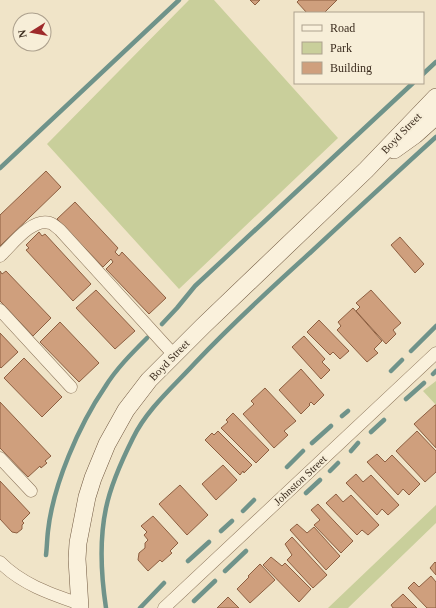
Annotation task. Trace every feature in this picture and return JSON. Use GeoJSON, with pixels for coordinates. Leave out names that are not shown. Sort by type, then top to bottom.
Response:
{"type":"FeatureCollection","features":[{"type":"Feature","properties":{"kind":"main road","name":"Boyd Street"},"geometry":{"type":"LineString","coordinates":[[80,606],[77,573],[78,543],[87,496],[107,444],[126,410],[149,380],[366,170],[436,97]]}},
{"type":"Feature","properties":{"kind":"main road","name":"Boyd Street"},"geometry":{"type":"LineString","coordinates":[[366,170],[415,135],[436,116]]}},
{"type":"Feature","properties":{"kind":"street"},"geometry":{"type":"LineString","coordinates":[[0,256],[25,231],[35,224],[45,222],[51,223],[60,230],[174,355]]}},
{"type":"Feature","properties":{"kind":"street"},"geometry":{"type":"LineString","coordinates":[[0,310],[71,386]]}},
{"type":"Feature","properties":{"kind":"street","name":"Johnston Street"},"geometry":{"type":"LineString","coordinates":[[164,608],[436,352]]}},
{"type":"Feature","properties":{"kind":"street"},"geometry":{"type":"LineString","coordinates":[[0,458],[31,491]]}},
{"type":"Feature","properties":{"kind":"street"},"geometry":{"type":"LineString","coordinates":[[0,562],[6,568],[40,590],[80,606]]}},
{"type":"Feature","properties":{"kind":"green space"},"geometry":{"type":"Polygon","coordinates":[[[189,0],[214,0],[338,138],[179,289],[47,144],[189,0]]]}},
{"type":"Feature","properties":{"kind":"green space"},"geometry":{"type":"Polygon","coordinates":[[[436,381],[436,405],[423,391],[436,381]]]}},
{"type":"Feature","properties":{"kind":"green space"},"geometry":{"type":"Polygon","coordinates":[[[436,505],[436,523],[348,608],[328,608],[436,505]]]}},
{"type":"Feature","properties":{"kind":"building"},"geometry":{"type":"Polygon","coordinates":[[[250,0],[260,0],[255,5],[250,0]]]}},
{"type":"Feature","properties":{"kind":"building"},"geometry":{"type":"Polygon","coordinates":[[[299,0],[337,0],[325,12],[306,12],[297,2],[299,0]]]}},
{"type":"Feature","properties":{"kind":"building"},"geometry":{"type":"Polygon","coordinates":[[[46,171],[61,187],[0,246],[0,215],[46,171]]]}},
{"type":"Feature","properties":{"kind":"building"},"geometry":{"type":"Polygon","coordinates":[[[75,202],[118,248],[115,252],[119,256],[122,252],[166,298],[149,314],[106,269],[113,262],[111,259],[103,267],[57,219],[75,202]]]}},
{"type":"Feature","properties":{"kind":"building"},"geometry":{"type":"Polygon","coordinates":[[[39,232],[42,236],[45,234],[91,284],[73,301],[26,250],[29,248],[26,245],[39,232]]]}},
{"type":"Feature","properties":{"kind":"building"},"geometry":{"type":"Polygon","coordinates":[[[400,237],[424,264],[415,273],[391,245],[400,237]]]}},
{"type":"Feature","properties":{"kind":"building"},"geometry":{"type":"Polygon","coordinates":[[[0,271],[2,274],[6,271],[51,318],[33,336],[0,301],[0,271]]]}},
{"type":"Feature","properties":{"kind":"building"},"geometry":{"type":"Polygon","coordinates":[[[96,290],[135,331],[115,349],[76,308],[96,290]]]}},
{"type":"Feature","properties":{"kind":"building"},"geometry":{"type":"Polygon","coordinates":[[[371,290],[401,323],[393,330],[396,334],[386,344],[356,311],[360,307],[356,303],[371,290]]]}},
{"type":"Feature","properties":{"kind":"building"},"geometry":{"type":"Polygon","coordinates":[[[353,308],[382,341],[374,349],[378,353],[367,362],[337,330],[341,326],[338,322],[353,308]]]}},
{"type":"Feature","properties":{"kind":"building"},"geometry":{"type":"Polygon","coordinates":[[[319,320],[349,351],[340,359],[333,352],[330,355],[307,332],[319,320]]]}},
{"type":"Feature","properties":{"kind":"building"},"geometry":{"type":"Polygon","coordinates":[[[60,322],[99,363],[79,382],[40,342],[60,322]]]}},
{"type":"Feature","properties":{"kind":"building"},"geometry":{"type":"Polygon","coordinates":[[[0,333],[18,352],[1,368],[0,367],[0,333]]]}},
{"type":"Feature","properties":{"kind":"building"},"geometry":{"type":"Polygon","coordinates":[[[304,336],[325,359],[322,362],[330,370],[321,379],[292,347],[304,336]]]}},
{"type":"Feature","properties":{"kind":"building"},"geometry":{"type":"Polygon","coordinates":[[[24,358],[62,397],[42,417],[4,378],[24,358]]]}},
{"type":"Feature","properties":{"kind":"building"},"geometry":{"type":"Polygon","coordinates":[[[301,369],[324,395],[314,405],[311,402],[301,414],[279,390],[301,369]]]}},
{"type":"Feature","properties":{"kind":"building"},"geometry":{"type":"Polygon","coordinates":[[[265,388],[296,421],[284,431],[288,435],[274,448],[243,414],[254,404],[251,401],[265,388]]]}},
{"type":"Feature","properties":{"kind":"building"},"geometry":{"type":"Polygon","coordinates":[[[0,402],[51,456],[45,461],[47,463],[41,468],[40,466],[28,477],[0,448],[0,402]]]}},
{"type":"Feature","properties":{"kind":"building"},"geometry":{"type":"Polygon","coordinates":[[[436,405],[436,448],[414,424],[436,405]]]}},
{"type":"Feature","properties":{"kind":"building"},"geometry":{"type":"Polygon","coordinates":[[[233,413],[269,450],[256,463],[221,428],[228,422],[226,420],[233,413]]]}},
{"type":"Feature","properties":{"kind":"building"},"geometry":{"type":"Polygon","coordinates":[[[218,431],[252,465],[244,473],[243,471],[240,475],[205,440],[212,433],[214,435],[218,431]]]}},
{"type":"Feature","properties":{"kind":"building"},"geometry":{"type":"Polygon","coordinates":[[[417,431],[436,451],[436,472],[425,482],[396,451],[417,431]]]}},
{"type":"Feature","properties":{"kind":"building"},"geometry":{"type":"Polygon","coordinates":[[[377,454],[385,462],[392,455],[420,484],[409,495],[403,489],[398,495],[367,462],[377,454]]]}},
{"type":"Feature","properties":{"kind":"building"},"geometry":{"type":"Polygon","coordinates":[[[223,465],[237,480],[216,500],[202,484],[223,465]]]}},
{"type":"Feature","properties":{"kind":"building"},"geometry":{"type":"Polygon","coordinates":[[[356,474],[363,482],[371,475],[399,505],[388,515],[382,509],[377,515],[346,483],[356,474]]]}},
{"type":"Feature","properties":{"kind":"building"},"geometry":{"type":"Polygon","coordinates":[[[0,481],[30,513],[22,521],[24,523],[22,525],[22,529],[17,533],[12,532],[0,519],[0,481]]]}},
{"type":"Feature","properties":{"kind":"building"},"geometry":{"type":"Polygon","coordinates":[[[180,485],[208,515],[187,535],[159,504],[180,485]]]}},
{"type":"Feature","properties":{"kind":"building"},"geometry":{"type":"Polygon","coordinates":[[[336,494],[343,502],[351,495],[379,525],[368,535],[362,530],[357,535],[326,503],[336,494]]]}},
{"type":"Feature","properties":{"kind":"building"},"geometry":{"type":"Polygon","coordinates":[[[318,504],[353,541],[341,553],[314,525],[320,520],[311,510],[318,504]]]}},
{"type":"Feature","properties":{"kind":"building"},"geometry":{"type":"Polygon","coordinates":[[[153,516],[178,543],[170,551],[172,553],[162,562],[160,560],[148,571],[138,560],[139,553],[145,548],[145,543],[148,540],[144,535],[147,532],[141,526],[153,516]]]}},
{"type":"Feature","properties":{"kind":"building"},"geometry":{"type":"Polygon","coordinates":[[[297,524],[307,533],[314,527],[340,556],[326,570],[290,530],[297,524]]]}},
{"type":"Feature","properties":{"kind":"building"},"geometry":{"type":"Polygon","coordinates":[[[292,537],[327,575],[313,588],[287,560],[292,555],[285,544],[292,537]]]}},
{"type":"Feature","properties":{"kind":"building"},"geometry":{"type":"Polygon","coordinates":[[[271,557],[282,566],[285,563],[311,589],[299,602],[263,565],[271,557]]]}},
{"type":"Feature","properties":{"kind":"building"},"geometry":{"type":"Polygon","coordinates":[[[435,562],[436,563],[436,575],[430,568],[435,562]]]}},
{"type":"Feature","properties":{"kind":"building"},"geometry":{"type":"Polygon","coordinates":[[[260,564],[275,580],[250,603],[237,589],[260,564]]]}},
{"type":"Feature","properties":{"kind":"building"},"geometry":{"type":"Polygon","coordinates":[[[431,576],[436,582],[436,608],[427,608],[408,588],[414,582],[419,587],[431,576]]]}},
{"type":"Feature","properties":{"kind":"building"},"geometry":{"type":"Polygon","coordinates":[[[403,594],[417,608],[393,608],[391,605],[403,594]]]}},
{"type":"Feature","properties":{"kind":"building"},"geometry":{"type":"Polygon","coordinates":[[[228,597],[239,608],[217,608],[228,597]]]}},
{"type":"Feature","properties":{"kind":"waterway"},"geometry":{"type":"LineString","coordinates":[[0,168],[179,0]]}},
{"type":"Feature","properties":{"kind":"waterway"},"geometry":{"type":"LineString","coordinates":[[424,73],[436,62]]}},
{"type":"Feature","properties":{"kind":"waterway"},"geometry":{"type":"LineString","coordinates":[[162,324],[195,286],[412,84]]}},
{"type":"Feature","properties":{"kind":"waterway"},"geometry":{"type":"LineString","coordinates":[[106,608],[102,558],[102,533],[106,508],[121,463],[133,438],[146,417],[170,389],[237,320],[436,137]]}},
{"type":"Feature","properties":{"kind":"waterway"},"geometry":{"type":"LineString","coordinates":[[411,351],[436,326]]}},
{"type":"Feature","properties":{"kind":"waterway"},"geometry":{"type":"LineString","coordinates":[[46,555],[48,531],[55,494],[61,475],[77,437],[95,402],[109,380],[124,361],[147,338]]}},
{"type":"Feature","properties":{"kind":"waterway"},"geometry":{"type":"LineString","coordinates":[[391,371],[402,360]]}},
{"type":"Feature","properties":{"kind":"waterway"},"geometry":{"type":"LineString","coordinates":[[433,374],[436,371]]}},
{"type":"Feature","properties":{"kind":"waterway"},"geometry":{"type":"LineString","coordinates":[[406,399],[424,383]]}},
{"type":"Feature","properties":{"kind":"waterway"},"geometry":{"type":"LineString","coordinates":[[342,416],[348,411]]}},
{"type":"Feature","properties":{"kind":"waterway"},"geometry":{"type":"LineString","coordinates":[[371,432],[384,420]]}},
{"type":"Feature","properties":{"kind":"waterway"},"geometry":{"type":"LineString","coordinates":[[312,443],[331,426]]}},
{"type":"Feature","properties":{"kind":"waterway"},"geometry":{"type":"LineString","coordinates":[[351,451],[358,443]]}},
{"type":"Feature","properties":{"kind":"waterway"},"geometry":{"type":"LineString","coordinates":[[287,467],[303,451]]}},
{"type":"Feature","properties":{"kind":"waterway"},"geometry":{"type":"LineString","coordinates":[[330,471],[338,463]]}},
{"type":"Feature","properties":{"kind":"waterway"},"geometry":{"type":"LineString","coordinates":[[306,493],[320,480]]}},
{"type":"Feature","properties":{"kind":"waterway"},"geometry":{"type":"LineString","coordinates":[[243,511],[254,500]]}},
{"type":"Feature","properties":{"kind":"waterway"},"geometry":{"type":"LineString","coordinates":[[221,531],[232,521]]}},
{"type":"Feature","properties":{"kind":"waterway"},"geometry":{"type":"LineString","coordinates":[[188,561],[209,542]]}},
{"type":"Feature","properties":{"kind":"waterway"},"geometry":{"type":"LineString","coordinates":[[225,571],[246,551]]}},
{"type":"Feature","properties":{"kind":"waterway"},"geometry":{"type":"LineString","coordinates":[[194,601],[215,581]]}},
{"type":"Feature","properties":{"kind":"waterway"},"geometry":{"type":"LineString","coordinates":[[140,608],[164,583]]}}]}
